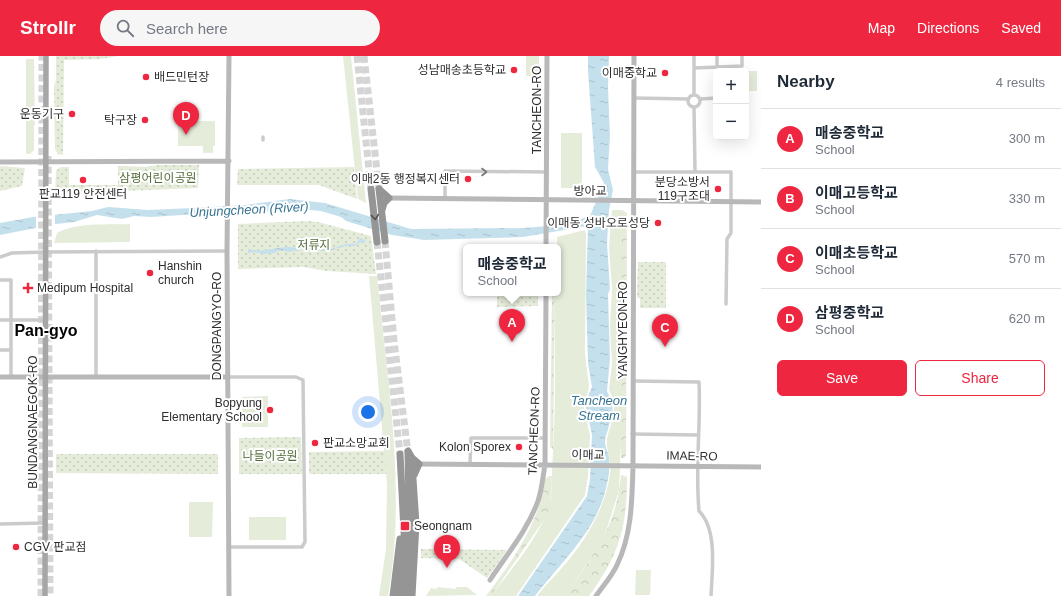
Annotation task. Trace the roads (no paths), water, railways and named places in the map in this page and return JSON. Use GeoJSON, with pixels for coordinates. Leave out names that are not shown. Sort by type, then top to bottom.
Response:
{"type":"FeatureCollection","features":[{"type":"Feature","properties":{"kind":"highway"},"geometry":{"type":"LineString","coordinates":[[377,239],[381,200],[375,189],[381,200],[385,240]]}},
{"type":"Feature","properties":{"kind":"highway"},"geometry":{"type":"LineString","coordinates":[[409,453],[419,464],[414,479]]}},
{"type":"Feature","properties":{"kind":"highway"},"geometry":{"type":"LineString","coordinates":[[409,453],[414,479],[416,524],[412,596]]}},
{"type":"Feature","properties":{"kind":"highway"},"geometry":{"type":"LineString","coordinates":[[406,596],[410,551],[409,453]]}},
{"type":"Feature","properties":{"kind":"highway"},"geometry":{"type":"LineString","coordinates":[[394,596],[400,546],[400,454]]}},
{"type":"Feature","properties":{"kind":"highway"},"geometry":{"type":"LineString","coordinates":[[399,596],[405,550],[400,475]]}},
{"type":"Feature","properties":{"kind":"main road","name":"BUNDANGNAEGOK-RO"},"geometry":{"type":"LineString","coordinates":[[46,56],[44,320],[44,523],[46,596]]}},
{"type":"Feature","properties":{"kind":"main road"},"geometry":{"type":"LineString","coordinates":[[0,162],[229,161],[229,56]]}},
{"type":"Feature","properties":{"kind":"main road","name":"TANCHEON-RO"},"geometry":{"type":"LineString","coordinates":[[546,244],[547,56]]}},
{"type":"Feature","properties":{"kind":"main road","name":"YANGHYEON-RO"},"geometry":{"type":"LineString","coordinates":[[596,596],[616,567],[627,537],[632,507],[634,56]]}},
{"type":"Feature","properties":{"kind":"main road","name":"DONGPANGYO-RO"},"geometry":{"type":"LineString","coordinates":[[229,161],[227,251],[229,596]]}},
{"type":"Feature","properties":{"kind":"main road","name":"방아교"},"geometry":{"type":"LineString","coordinates":[[381,200],[445,199],[761,202]]}},
{"type":"Feature","properties":{"kind":"main road","name":"TANCHEON-RO"},"geometry":{"type":"LineString","coordinates":[[490,580],[522,535],[531,518],[540,492],[545,464],[546,296]]}},
{"type":"Feature","properties":{"kind":"main road"},"geometry":{"type":"LineString","coordinates":[[0,377],[228,377]]}},
{"type":"Feature","properties":{"kind":"main road"},"geometry":{"type":"LineString","coordinates":[[419,464],[545,464]]}},
{"type":"Feature","properties":{"kind":"main road","name":"이매교"},"geometry":{"type":"LineString","coordinates":[[545,464],[622,466]]}},
{"type":"Feature","properties":{"kind":"main road","name":"IMAE-RO"},"geometry":{"type":"LineString","coordinates":[[622,466],[761,467]]}},
{"type":"Feature","properties":{"kind":"street"},"geometry":{"type":"LineString","coordinates":[[694,56],[694,95]]}},
{"type":"Feature","properties":{"kind":"street"},"geometry":{"type":"LineString","coordinates":[[717,56],[717,67]]}},
{"type":"Feature","properties":{"kind":"street"},"geometry":{"type":"LineString","coordinates":[[694,68],[742,66],[742,56]]}},
{"type":"Feature","properties":{"kind":"street"},"geometry":{"type":"LineString","coordinates":[[634,98],[688,99],[694,95]]}},
{"type":"Feature","properties":{"kind":"street"},"geometry":{"type":"LineString","coordinates":[[694,95],[700,99],[713,98]]}},
{"type":"Feature","properties":{"kind":"street"},"geometry":{"type":"LineString","coordinates":[[688,99],[689,104],[694,106]]}},
{"type":"Feature","properties":{"kind":"street"},"geometry":{"type":"LineString","coordinates":[[694,106],[699,104],[700,99]]}},
{"type":"Feature","properties":{"kind":"street"},"geometry":{"type":"LineString","coordinates":[[694,106],[695,172]]}},
{"type":"Feature","properties":{"kind":"street"},"geometry":{"type":"LineString","coordinates":[[445,199],[445,171],[547,172]]}},
{"type":"Feature","properties":{"kind":"street"},"geometry":{"type":"LineString","coordinates":[[634,172],[730,172],[731,233],[727,239],[726,304]]}},
{"type":"Feature","properties":{"kind":"street"},"geometry":{"type":"LineString","coordinates":[[96,251],[96,377]]}},
{"type":"Feature","properties":{"kind":"street"},"geometry":{"type":"LineString","coordinates":[[0,257],[12,253],[45,252],[227,251]]}},
{"type":"Feature","properties":{"kind":"street"},"geometry":{"type":"LineString","coordinates":[[0,280],[12,280],[11,377]]}},
{"type":"Feature","properties":{"kind":"street"},"geometry":{"type":"LineString","coordinates":[[0,320],[44,320]]}},
{"type":"Feature","properties":{"kind":"street"},"geometry":{"type":"LineString","coordinates":[[0,350],[11,350]]}},
{"type":"Feature","properties":{"kind":"street"},"geometry":{"type":"LineString","coordinates":[[228,377],[296,377],[303,380],[305,536],[305,542],[302,547],[229,547]]}},
{"type":"Feature","properties":{"kind":"street"},"geometry":{"type":"LineString","coordinates":[[632,381],[699,382],[700,413],[697,495],[699,511],[712,537],[711,596]]}},
{"type":"Feature","properties":{"kind":"street"},"geometry":{"type":"LineString","coordinates":[[632,434],[698,435]]}},
{"type":"Feature","properties":{"kind":"street"},"geometry":{"type":"LineString","coordinates":[[470,464],[471,438],[545,438]]}},
{"type":"Feature","properties":{"kind":"street"},"geometry":{"type":"LineString","coordinates":[[0,524],[44,523]]}},
{"type":"Feature","properties":{"kind":"water","name":"Tancheon Stream"},"geometry":{"type":"Polygon","coordinates":[[[588,56],[609,56],[608,88],[610,136],[608,169],[613,190],[609,210],[607,243],[610,289],[608,294],[610,359],[607,391],[612,402],[613,417],[610,419],[605,446],[609,457],[609,471],[608,481],[596,516],[578,544],[535,596],[518,596],[587,496],[590,479],[592,435],[585,403],[592,387],[588,363],[586,295],[587,226],[523,237],[424,240],[392,235],[346,221],[341,217],[321,211],[299,209],[269,211],[251,215],[199,214],[151,217],[134,216],[122,219],[97,215],[74,222],[0,235],[0,223],[33,217],[92,211],[108,207],[148,210],[245,205],[290,199],[325,203],[411,229],[523,228],[562,225],[590,216],[604,183],[595,167],[588,56]]]}},
{"type":"Feature","properties":{"kind":"water"},"geometry":{"type":"Polygon","coordinates":[[[360,238],[365,240],[365,244],[361,242],[355,246],[346,246],[328,251],[303,249],[289,252],[280,250],[274,253],[262,254],[255,252],[248,253],[248,249],[260,250],[286,247],[331,249],[346,244],[356,244],[360,238]]]}},
{"type":"Feature","properties":{"kind":"tunnel"},"geometry":{"type":"LineString","coordinates":[[41,596],[42,56]]}},
{"type":"Feature","properties":{"kind":"tunnel"},"geometry":{"type":"LineString","coordinates":[[357,56],[371,189]]}},
{"type":"Feature","properties":{"kind":"tunnel"},"geometry":{"type":"LineString","coordinates":[[364,56],[379,189]]}},
{"type":"Feature","properties":{"kind":"tunnel"},"geometry":{"type":"LineString","coordinates":[[48,156],[50,596]]}},
{"type":"Feature","properties":{"kind":"tunnel"},"geometry":{"type":"LineString","coordinates":[[385,241],[394,341],[408,453]]}},
{"type":"Feature","properties":{"kind":"tunnel"},"geometry":{"type":"LineString","coordinates":[[377,242],[400,454]]}},
{"type":"Feature","properties":{"kind":"place","name":"성남매송초등학교"},"geometry":{"type":"Point","coordinates":[514,70]}},
{"type":"Feature","properties":{"kind":"place","name":"이매중학교"},"geometry":{"type":"Point","coordinates":[665,73]}},
{"type":"Feature","properties":{"kind":"place","name":"배드민턴장"},"geometry":{"type":"Point","coordinates":[146,77]}},
{"type":"Feature","properties":{"kind":"place","name":"운동기구"},"geometry":{"type":"Point","coordinates":[72,114]}},
{"type":"Feature","properties":{"kind":"place","name":"탁구장"},"geometry":{"type":"Point","coordinates":[145,120]}},
{"type":"Feature","properties":{"kind":"place","name":"삼평중학교"},"geometry":{"type":"Point","coordinates":[186,135]}},
{"type":"Feature","properties":{"kind":"place","name":"이매2동 행정복지센터"},"geometry":{"type":"Point","coordinates":[468,179]}},
{"type":"Feature","properties":{"kind":"place","name":"판교119 안전센터"},"geometry":{"type":"Point","coordinates":[83,180]}},
{"type":"Feature","properties":{"kind":"place","name":"분당소방서 119구조대"},"geometry":{"type":"Point","coordinates":[718,189]}},
{"type":"Feature","properties":{"kind":"place","name":"이매동 성바오로성당"},"geometry":{"type":"Point","coordinates":[658,223]}},
{"type":"Feature","properties":{"kind":"place","name":"Hanshin church"},"geometry":{"type":"Point","coordinates":[150,273]}},
{"type":"Feature","properties":{"kind":"place","name":"Medipum Hospital"},"geometry":{"type":"Point","coordinates":[28,288]}},
{"type":"Feature","properties":{"kind":"place","name":"매송중학교"},"geometry":{"type":"Point","coordinates":[512,342]}},
{"type":"Feature","properties":{"kind":"place","name":"이매초등학교"},"geometry":{"type":"Point","coordinates":[665,347]}},
{"type":"Feature","properties":{"kind":"place","name":"Bopyung Elementary School"},"geometry":{"type":"Point","coordinates":[270,410]}},
{"type":"Feature","properties":{"kind":"place","name":"판교소망교회"},"geometry":{"type":"Point","coordinates":[315,443]}},
{"type":"Feature","properties":{"kind":"place","name":"Kolon Sporex"},"geometry":{"type":"Point","coordinates":[519,447]}},
{"type":"Feature","properties":{"kind":"place","name":"Seongnam"},"geometry":{"type":"Point","coordinates":[405,526]}},
{"type":"Feature","properties":{"kind":"place","name":"CGV 판교점"},"geometry":{"type":"Point","coordinates":[16,547]}},
{"type":"Feature","properties":{"kind":"place","name":"이매고등학교"},"geometry":{"type":"Point","coordinates":[447,568]}},
{"type":"Feature","properties":{"kind":"district","name":"Pan-gyo"},"geometry":{"type":"Point","coordinates":[46,330]}},
{"type":"Feature","properties":{"kind":"park label","name":"삼평어린이공원"},"geometry":{"type":"Point","coordinates":[158,178]}},
{"type":"Feature","properties":{"kind":"park label","name":"저류지"},"geometry":{"type":"Point","coordinates":[314,245]}},
{"type":"Feature","properties":{"kind":"park label","name":"나들이공원"},"geometry":{"type":"Point","coordinates":[270,456]}},
{"type":"Feature","properties":{"kind":"water label","name":"Unjungcheon (River)"},"geometry":{"type":"Point","coordinates":[249,209]}}]}
